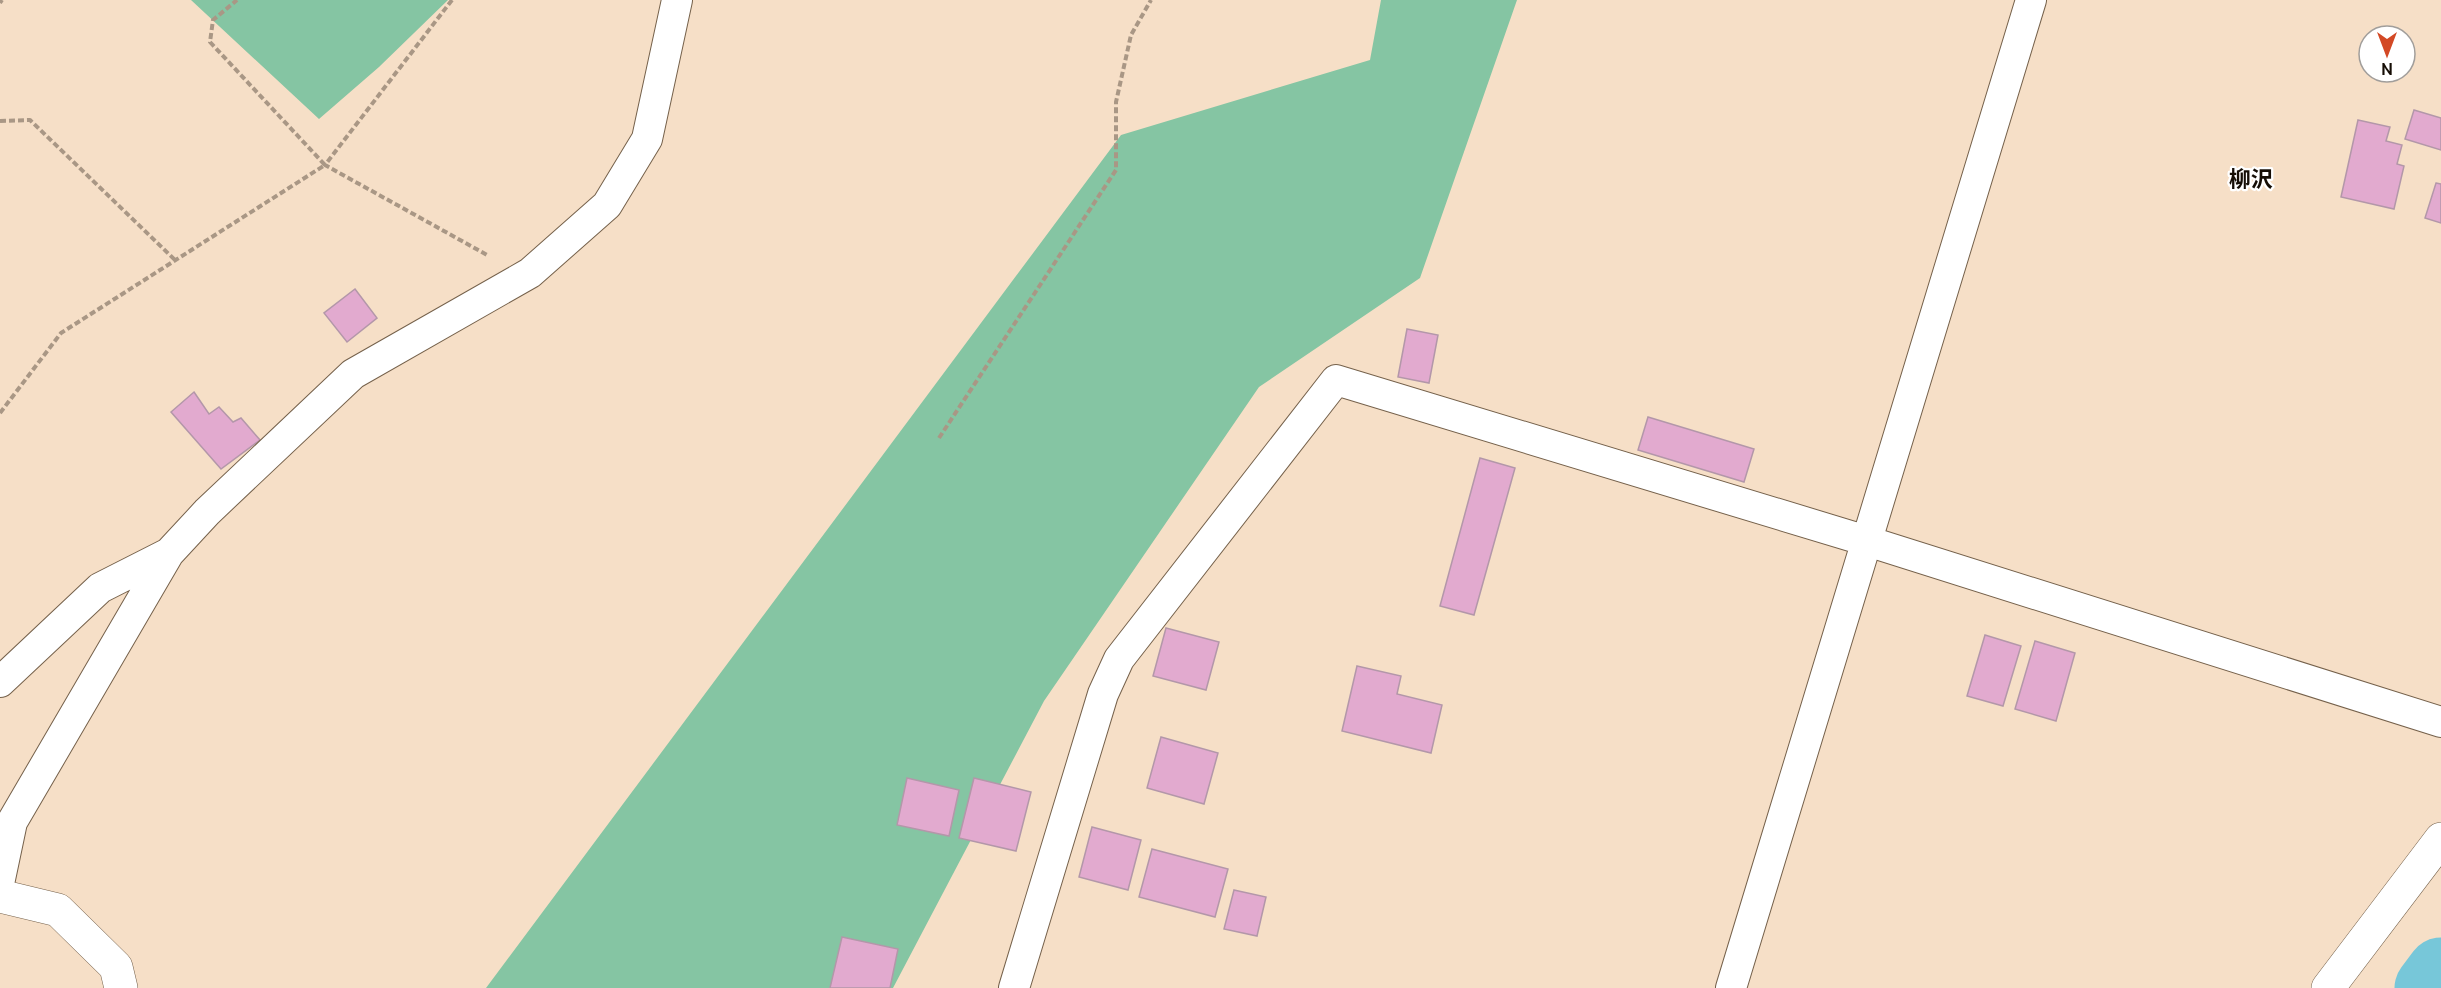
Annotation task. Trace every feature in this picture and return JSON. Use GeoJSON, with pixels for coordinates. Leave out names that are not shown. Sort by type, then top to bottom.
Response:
{"type":"FeatureCollection","features":[{"type":"Feature","properties":{"kind":"street"},"geometry":{"type":"LineString","coordinates":[[0,879],[12,822],[169,553],[207,512],[353,374],[523,276],[607,205],[646,139],[677,0]]}},
{"type":"Feature","properties":{"kind":"street"},"geometry":{"type":"LineString","coordinates":[[1731,988],[2031,0]]}},
{"type":"Feature","properties":{"kind":"street"},"geometry":{"type":"LineString","coordinates":[[1014,988],[1103,694],[1119,658],[1336,380],[1867,541],[2441,722]]}},
{"type":"Feature","properties":{"kind":"street"},"geometry":{"type":"LineString","coordinates":[[0,682],[100,588],[169,553]]}},
{"type":"Feature","properties":{"kind":"street"},"geometry":{"type":"LineString","coordinates":[[2328,988],[2441,839]]}},
{"type":"Feature","properties":{"kind":"street"},"geometry":{"type":"LineString","coordinates":[[0,896],[58,910],[116,967],[120,988]]}},
{"type":"Feature","properties":{"kind":"path"},"geometry":{"type":"LineString","coordinates":[[237,0],[213,20],[210,42],[325,165],[460,238],[523,276]]}},
{"type":"Feature","properties":{"kind":"path"},"geometry":{"type":"LineString","coordinates":[[0,413],[61,333],[325,165],[452,0]]}},
{"type":"Feature","properties":{"kind":"path"},"geometry":{"type":"LineString","coordinates":[[939,438],[1116,170],[1116,102],[1131,35],[1151,0]]}},
{"type":"Feature","properties":{"kind":"path"},"geometry":{"type":"LineString","coordinates":[[0,121],[30,120],[175,260]]}},
{"type":"Feature","properties":{"kind":"green space"},"geometry":{"type":"Polygon","coordinates":[[[191,0],[448,0],[379,67],[319,119],[191,0]]]}},
{"type":"Feature","properties":{"kind":"green space"},"geometry":{"type":"Polygon","coordinates":[[[1381,0],[1517,0],[1420,278],[1259,387],[1044,701],[893,988],[486,988],[1121,135],[1370,60],[1381,0]]]}},
{"type":"Feature","properties":{"kind":"building"},"geometry":{"type":"Polygon","coordinates":[[[2414,110],[2441,118],[2441,150],[2405,139],[2414,110]]]}},
{"type":"Feature","properties":{"kind":"building"},"geometry":{"type":"Polygon","coordinates":[[[2358,120],[2390,127],[2386,141],[2402,145],[2397,164],[2404,166],[2394,209],[2341,197],[2358,120]]]}},
{"type":"Feature","properties":{"kind":"building"},"geometry":{"type":"Polygon","coordinates":[[[2436,183],[2441,184],[2441,223],[2425,218],[2436,183]]]}},
{"type":"Feature","properties":{"kind":"building"},"geometry":{"type":"Polygon","coordinates":[[[355,289],[377,318],[347,342],[324,313],[355,289]]]}},
{"type":"Feature","properties":{"kind":"building"},"geometry":{"type":"Polygon","coordinates":[[[1407,329],[1438,335],[1429,383],[1398,377],[1407,329]]]}},
{"type":"Feature","properties":{"kind":"building"},"geometry":{"type":"Polygon","coordinates":[[[194,392],[209,414],[219,407],[233,422],[241,418],[260,440],[221,469],[171,412],[194,392]]]}},
{"type":"Feature","properties":{"kind":"building"},"geometry":{"type":"Polygon","coordinates":[[[1648,417],[1754,449],[1744,482],[1638,450],[1648,417]]]}},
{"type":"Feature","properties":{"kind":"building"},"geometry":{"type":"Polygon","coordinates":[[[1480,458],[1515,468],[1474,615],[1440,606],[1480,458]]]}},
{"type":"Feature","properties":{"kind":"building"},"geometry":{"type":"Polygon","coordinates":[[[1166,628],[1219,642],[1206,690],[1153,676],[1166,628]]]}},
{"type":"Feature","properties":{"kind":"building"},"geometry":{"type":"Polygon","coordinates":[[[1985,635],[2021,646],[2003,706],[1967,696],[1985,635]]]}},
{"type":"Feature","properties":{"kind":"building"},"geometry":{"type":"Polygon","coordinates":[[[2035,641],[2075,653],[2056,721],[2015,709],[2035,641]]]}},
{"type":"Feature","properties":{"kind":"building"},"geometry":{"type":"Polygon","coordinates":[[[1357,666],[1401,676],[1397,694],[1442,705],[1431,753],[1342,731],[1357,666]]]}},
{"type":"Feature","properties":{"kind":"building"},"geometry":{"type":"Polygon","coordinates":[[[1161,737],[1218,753],[1204,804],[1147,788],[1161,737]]]}},
{"type":"Feature","properties":{"kind":"building"},"geometry":{"type":"Polygon","coordinates":[[[907,778],[959,790],[949,836],[897,825],[907,778]]]}},
{"type":"Feature","properties":{"kind":"building"},"geometry":{"type":"Polygon","coordinates":[[[974,778],[1031,792],[1016,851],[959,838],[974,778]]]}},
{"type":"Feature","properties":{"kind":"building"},"geometry":{"type":"Polygon","coordinates":[[[1092,827],[1141,840],[1128,890],[1079,877],[1092,827]]]}},
{"type":"Feature","properties":{"kind":"building"},"geometry":{"type":"Polygon","coordinates":[[[1152,849],[1228,869],[1215,917],[1139,897],[1152,849]]]}},
{"type":"Feature","properties":{"kind":"building"},"geometry":{"type":"Polygon","coordinates":[[[1234,890],[1266,897],[1257,936],[1224,929],[1234,890]]]}},
{"type":"Feature","properties":{"kind":"building"},"geometry":{"type":"Polygon","coordinates":[[[842,937],[898,949],[890,988],[830,988],[842,937]]]}},
{"type":"Feature","properties":{"kind":"waterway"},"geometry":{"type":"LineString","coordinates":[[2429,988],[2441,972]]}},
{"type":"Feature","properties":{"kind":"district","name":"柳沢"},"geometry":{"type":"Point","coordinates":[2251,179]}}]}
